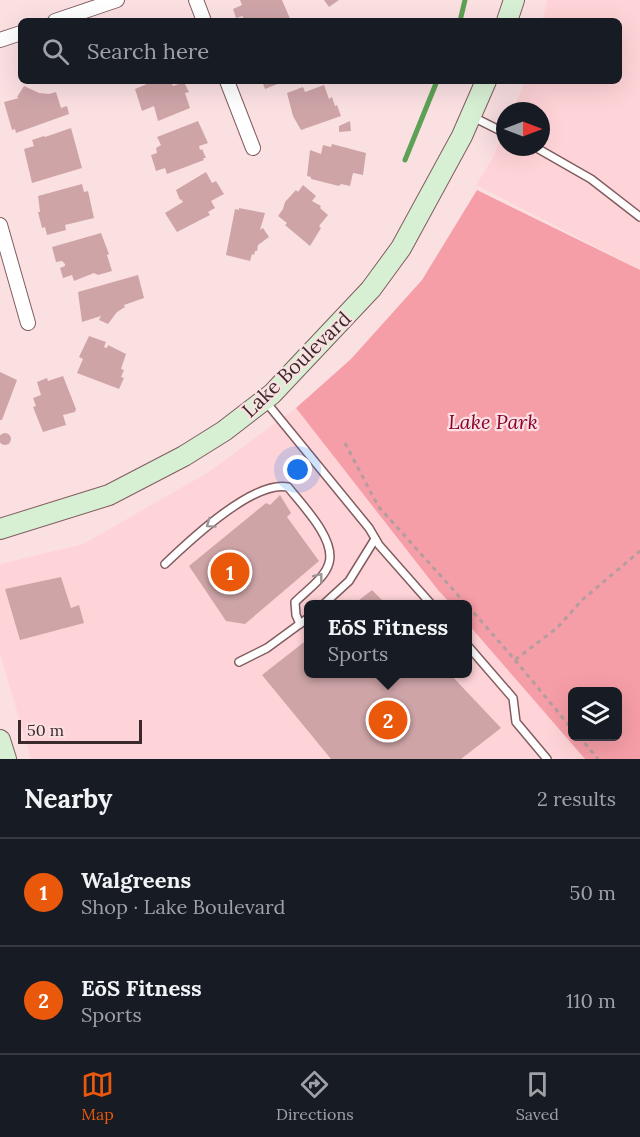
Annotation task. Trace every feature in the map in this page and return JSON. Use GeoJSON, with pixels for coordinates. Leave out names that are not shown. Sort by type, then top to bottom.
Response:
{"type":"FeatureCollection","features":[{"type":"Feature","properties":{"kind":"main road"},"geometry":{"type":"LineString","coordinates":[[508,18],[514,0]]}},
{"type":"Feature","properties":{"kind":"main road","name":"Lake Boulevard"},"geometry":{"type":"LineString","coordinates":[[0,529],[109,495],[184,456],[224,431],[264,399],[357,305],[401,248],[462,136],[485,84]]}},
{"type":"Feature","properties":{"kind":"main road"},"geometry":{"type":"LineString","coordinates":[[0,740],[6,759]]}},
{"type":"Feature","properties":{"kind":"street"},"geometry":{"type":"LineString","coordinates":[[64,18],[117,0]]}},
{"type":"Feature","properties":{"kind":"street"},"geometry":{"type":"LineString","coordinates":[[196,0],[203,18]]}},
{"type":"Feature","properties":{"kind":"street"},"geometry":{"type":"LineString","coordinates":[[0,40],[18,34]]}},
{"type":"Feature","properties":{"kind":"street"},"geometry":{"type":"LineString","coordinates":[[228,84],[253,148]]}},
{"type":"Feature","properties":{"kind":"street"},"geometry":{"type":"LineString","coordinates":[[0,225],[28,323]]}},
{"type":"Feature","properties":{"kind":"lane"},"geometry":{"type":"LineString","coordinates":[[471,116],[496,128]]}},
{"type":"Feature","properties":{"kind":"lane"},"geometry":{"type":"LineString","coordinates":[[550,156],[591,179],[640,217]]}},
{"type":"Feature","properties":{"kind":"lane"},"geometry":{"type":"LineString","coordinates":[[264,399],[369,528],[375,539],[428,600]]}},
{"type":"Feature","properties":{"kind":"lane"},"geometry":{"type":"LineString","coordinates":[[165,564],[199,531],[253,494],[280,485],[288,487],[318,525],[329,546],[329,563],[318,580],[295,602],[296,615],[300,624]]}},
{"type":"Feature","properties":{"kind":"lane"},"geometry":{"type":"LineString","coordinates":[[328,600],[349,581],[375,539]]}},
{"type":"Feature","properties":{"kind":"lane"},"geometry":{"type":"LineString","coordinates":[[238,662],[267,648],[304,621]]}},
{"type":"Feature","properties":{"kind":"lane"},"geometry":{"type":"LineString","coordinates":[[472,651],[513,698],[516,722],[547,759]]}},
{"type":"Feature","properties":{"kind":"path"},"geometry":{"type":"LineString","coordinates":[[345,443],[378,506],[463,600]]}},
{"type":"Feature","properties":{"kind":"path"},"geometry":{"type":"LineString","coordinates":[[515,660],[558,627],[582,600],[640,550]]}},
{"type":"Feature","properties":{"kind":"path"},"geometry":{"type":"LineString","coordinates":[[472,611],[568,723]]}},
{"type":"Feature","properties":{"kind":"path"},"geometry":{"type":"LineString","coordinates":[[583,741],[598,759]]}},
{"type":"Feature","properties":{"kind":"shaded area"},"geometry":{"type":"Polygon","coordinates":[[[547,0],[640,0],[640,270],[476,185],[496,150],[496,156],[550,156],[550,102],[517,102],[524,84],[622,84],[622,18],[543,18],[547,0]]]}},
{"type":"Feature","properties":{"kind":"shaded area"},"geometry":{"type":"Polygon","coordinates":[[[296,408],[448,600],[304,600],[304,678],[472,678],[472,629],[585,759],[31,759],[0,654],[0,564],[83,544],[207,473],[296,408]]]}},
{"type":"Feature","properties":{"kind":"green space","name":"Lake Park"},"geometry":{"type":"Polygon","coordinates":[[[477,190],[640,270],[640,759],[585,759],[569,741],[622,741],[622,687],[568,687],[568,739],[472,629],[472,600],[447,600],[438,590],[296,408],[351,359],[422,280],[477,190]]]}},
{"type":"Feature","properties":{"kind":"building"},"geometry":{"type":"Polygon","coordinates":[[[240,0],[282,0],[290,18],[243,18],[243,16],[236,18],[233,9],[242,5],[240,0]]]}},
{"type":"Feature","properties":{"kind":"building"},"geometry":{"type":"Polygon","coordinates":[[[324,0],[339,0],[329,7],[324,0]]]}},
{"type":"Feature","properties":{"kind":"building"},"geometry":{"type":"Polygon","coordinates":[[[147,84],[172,84],[173,86],[185,84],[189,92],[185,93],[190,108],[158,121],[154,106],[142,111],[135,89],[147,84]]]}},
{"type":"Feature","properties":{"kind":"building"},"geometry":{"type":"Polygon","coordinates":[[[263,84],[278,84],[265,89],[263,84]]]}},
{"type":"Feature","properties":{"kind":"building"},"geometry":{"type":"Polygon","coordinates":[[[324,85],[329,99],[332,97],[341,116],[301,130],[293,116],[287,93],[303,87],[305,92],[324,85]]]}},
{"type":"Feature","properties":{"kind":"building"},"geometry":{"type":"Polygon","coordinates":[[[24,86],[39,93],[56,92],[61,108],[67,106],[69,114],[16,133],[15,129],[12,130],[4,102],[19,98],[17,97],[24,86]]]}},
{"type":"Feature","properties":{"kind":"building"},"geometry":{"type":"Polygon","coordinates":[[[198,121],[208,143],[199,146],[206,158],[167,174],[165,168],[156,171],[151,155],[157,153],[156,148],[161,145],[157,137],[198,121]]]}},
{"type":"Feature","properties":{"kind":"building"},"geometry":{"type":"Polygon","coordinates":[[[350,121],[351,131],[339,132],[339,126],[350,121]]]}},
{"type":"Feature","properties":{"kind":"building"},"geometry":{"type":"Polygon","coordinates":[[[71,128],[82,168],[32,183],[24,149],[34,146],[32,140],[71,128]]]}},
{"type":"Feature","properties":{"kind":"building"},"geometry":{"type":"Polygon","coordinates":[[[332,144],[366,153],[363,175],[353,173],[350,186],[341,184],[339,186],[307,176],[310,150],[321,154],[323,145],[331,147],[332,144]]]}},
{"type":"Feature","properties":{"kind":"building"},"geometry":{"type":"Polygon","coordinates":[[[206,172],[212,183],[216,181],[224,194],[211,201],[215,208],[208,212],[210,215],[177,232],[165,213],[183,202],[176,190],[206,172]]]}},
{"type":"Feature","properties":{"kind":"building"},"geometry":{"type":"Polygon","coordinates":[[[82,184],[84,192],[88,191],[94,218],[65,225],[66,230],[47,235],[45,227],[42,228],[38,212],[40,212],[38,196],[82,184]]]}},
{"type":"Feature","properties":{"kind":"building"},"geometry":{"type":"Polygon","coordinates":[[[303,185],[316,196],[312,201],[321,206],[320,208],[328,215],[319,226],[321,228],[310,246],[278,216],[285,202],[303,185]]]}},
{"type":"Feature","properties":{"kind":"building"},"geometry":{"type":"Polygon","coordinates":[[[239,208],[265,213],[260,230],[263,228],[269,237],[258,245],[250,261],[226,255],[235,209],[239,210],[239,208]]]}},
{"type":"Feature","properties":{"kind":"building"},"geometry":{"type":"Polygon","coordinates":[[[101,233],[109,254],[107,255],[112,271],[98,275],[94,273],[74,281],[72,275],[63,278],[60,268],[65,264],[62,261],[56,262],[52,247],[101,233]]]}},
{"type":"Feature","properties":{"kind":"building"},"geometry":{"type":"Polygon","coordinates":[[[138,275],[144,298],[124,305],[125,307],[117,312],[108,324],[99,320],[101,316],[82,322],[78,292],[138,275]]]}},
{"type":"Feature","properties":{"kind":"building"},"geometry":{"type":"Polygon","coordinates":[[[89,336],[106,342],[104,347],[107,348],[108,345],[126,354],[121,369],[124,370],[121,377],[124,378],[119,389],[77,373],[83,359],[79,357],[89,336]]]}},
{"type":"Feature","properties":{"kind":"building"},"geometry":{"type":"Polygon","coordinates":[[[0,372],[17,380],[2,420],[0,420],[0,372]]]}},
{"type":"Feature","properties":{"kind":"building"},"geometry":{"type":"Polygon","coordinates":[[[63,376],[76,409],[75,412],[63,415],[66,425],[43,432],[33,407],[36,406],[33,398],[41,395],[37,382],[63,376]]]}},
{"type":"Feature","properties":{"kind":"building"},"geometry":{"type":"Polygon","coordinates":[[[5,433],[11,439],[5,445],[-1,439],[5,433]]]}},
{"type":"Feature","properties":{"kind":"building"},"geometry":{"type":"Polygon","coordinates":[[[280,495],[291,513],[287,517],[319,561],[245,624],[226,621],[189,566],[266,503],[270,505],[280,495]]]}},
{"type":"Feature","properties":{"kind":"building"},"geometry":{"type":"Polygon","coordinates":[[[61,577],[71,608],[79,605],[84,623],[20,640],[5,589],[61,577]]]}},
{"type":"Feature","properties":{"kind":"building"},"geometry":{"type":"Polygon","coordinates":[[[372,590],[382,600],[359,600],[372,590]]]}},
{"type":"Feature","properties":{"kind":"building"},"geometry":{"type":"Polygon","coordinates":[[[304,642],[304,678],[454,678],[501,728],[461,759],[331,759],[262,675],[304,642]]]}},
{"type":"Feature","properties":{"kind":"waterway"},"geometry":{"type":"LineString","coordinates":[[461,18],[465,0]]}},
{"type":"Feature","properties":{"kind":"waterway"},"geometry":{"type":"LineString","coordinates":[[405,160],[436,84]]}},
{"type":"Feature","properties":{"kind":"place","name":"Walgreens"},"geometry":{"type":"Point","coordinates":[230,572]}},
{"type":"Feature","properties":{"kind":"place","name":"EōS Fitness"},"geometry":{"type":"Point","coordinates":[388,720]}}]}
